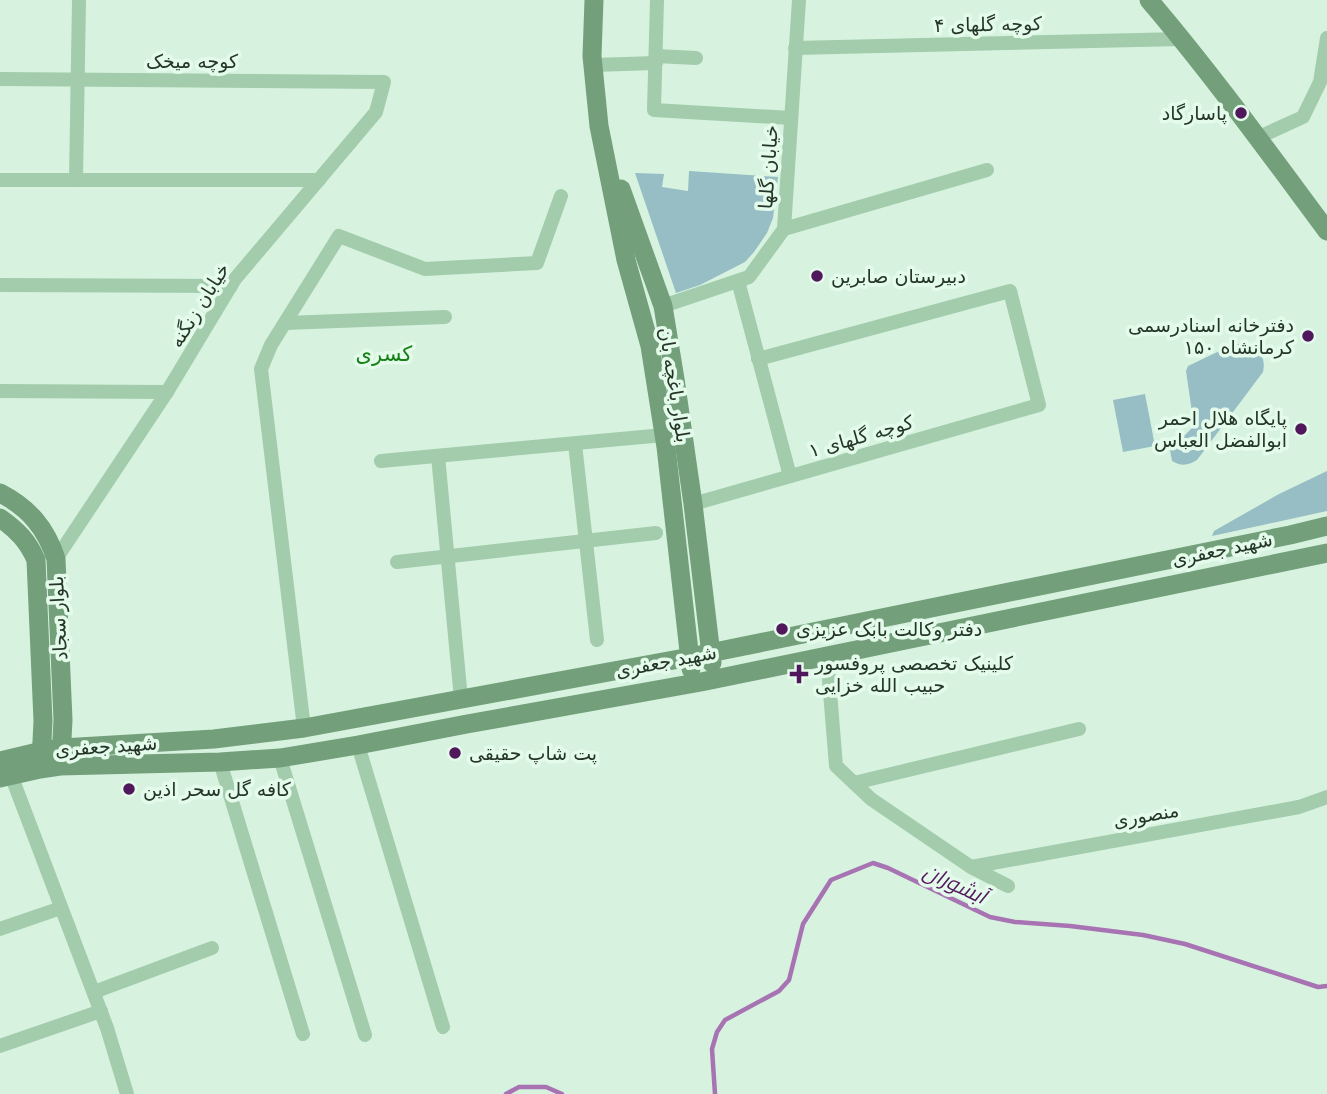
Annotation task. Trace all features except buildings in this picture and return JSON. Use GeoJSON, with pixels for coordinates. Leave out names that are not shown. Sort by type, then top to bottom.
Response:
{"type":"FeatureCollection","features":[{"type":"Feature","properties":{"kind":"main road","name":"بلوار باغچه بان"},"geometry":{"type":"LineString","coordinates":[[593,0],[593,65],[599,126],[625,260],[650,346],[664,435],[693,683]]}},
{"type":"Feature","properties":{"kind":"main road"},"geometry":{"type":"LineString","coordinates":[[1149,0],[1182,39],[1327,231]]}},
{"type":"Feature","properties":{"kind":"main road","name":"بلوار باغچه بان"},"geometry":{"type":"LineString","coordinates":[[599,126],[663,306],[676,379],[714,679]]}},
{"type":"Feature","properties":{"kind":"main road","name":"بلوار سجاد"},"geometry":{"type":"LineString","coordinates":[[0,492],[40,525],[50,540],[56,559],[63,720],[51,758]]}},
{"type":"Feature","properties":{"kind":"main road","name":"بلوار سجاد"},"geometry":{"type":"LineString","coordinates":[[0,518],[22,535],[36,560],[43,721],[51,758]]}},
{"type":"Feature","properties":{"kind":"main road","name":"شهید جعفری"},"geometry":{"type":"LineString","coordinates":[[4,768],[51,758],[304,728],[690,657],[709,644],[1276,538],[1327,526]]}},
{"type":"Feature","properties":{"kind":"main road","name":"شهید جعفری"},"geometry":{"type":"LineString","coordinates":[[51,758],[220,762],[280,758],[714,679],[1327,553]]}},
{"type":"Feature","properties":{"kind":"main road"},"geometry":{"type":"LineString","coordinates":[[36,560],[56,559]]}},
{"type":"Feature","properties":{"kind":"main road"},"geometry":{"type":"LineString","coordinates":[[687,636],[695,643],[705,640],[709,644]]}},
{"type":"Feature","properties":{"kind":"street"},"geometry":{"type":"LineString","coordinates":[[76,180],[79,0]]}},
{"type":"Feature","properties":{"kind":"street"},"geometry":{"type":"LineString","coordinates":[[657,0],[654,110],[791,118]]}},
{"type":"Feature","properties":{"kind":"street","name":"خیابان گلها"},"geometry":{"type":"LineString","coordinates":[[663,306],[750,277],[784,229],[799,0]]}},
{"type":"Feature","properties":{"kind":"street"},"geometry":{"type":"LineString","coordinates":[[1257,138],[1303,117],[1320,82],[1327,37]]}},
{"type":"Feature","properties":{"kind":"street","name":"کوچه گلهای ۴"},"geometry":{"type":"LineString","coordinates":[[795,48],[1182,39]]}},
{"type":"Feature","properties":{"kind":"street"},"geometry":{"type":"LineString","coordinates":[[593,65],[696,58]]}},
{"type":"Feature","properties":{"kind":"street","name":"کوچه میخک"},"geometry":{"type":"LineString","coordinates":[[0,79],[384,82]]}},
{"type":"Feature","properties":{"kind":"street","name":"خیابان زنگنه"},"geometry":{"type":"LineString","coordinates":[[56,559],[167,392],[231,286],[376,113],[384,82]]}},
{"type":"Feature","properties":{"kind":"street"},"geometry":{"type":"LineString","coordinates":[[784,229],[987,170]]}},
{"type":"Feature","properties":{"kind":"street"},"geometry":{"type":"LineString","coordinates":[[0,180],[319,180]]}},
{"type":"Feature","properties":{"kind":"street"},"geometry":{"type":"LineString","coordinates":[[304,728],[261,369],[271,345],[339,236],[425,268],[537,263],[561,196]]}},
{"type":"Feature","properties":{"kind":"street"},"geometry":{"type":"LineString","coordinates":[[738,281],[790,477]]}},
{"type":"Feature","properties":{"kind":"street"},"geometry":{"type":"LineString","coordinates":[[0,285],[231,286]]}},
{"type":"Feature","properties":{"kind":"street","name":"کوچه گلهای ۱"},"geometry":{"type":"LineString","coordinates":[[693,504],[1039,405],[1010,291],[758,359]]}},
{"type":"Feature","properties":{"kind":"street"},"geometry":{"type":"LineString","coordinates":[[285,323],[444,317]]}},
{"type":"Feature","properties":{"kind":"street"},"geometry":{"type":"LineString","coordinates":[[0,391],[167,392]]}},
{"type":"Feature","properties":{"kind":"street"},"geometry":{"type":"LineString","coordinates":[[381,461],[664,435]]}},
{"type":"Feature","properties":{"kind":"street"},"geometry":{"type":"LineString","coordinates":[[575,443],[597,639]]}},
{"type":"Feature","properties":{"kind":"street"},"geometry":{"type":"LineString","coordinates":[[438,456],[461,699]]}},
{"type":"Feature","properties":{"kind":"street"},"geometry":{"type":"LineString","coordinates":[[397,562],[656,533]]}},
{"type":"Feature","properties":{"kind":"street"},"geometry":{"type":"LineString","coordinates":[[827,655],[836,766],[871,799],[971,867],[1008,886]]}},
{"type":"Feature","properties":{"kind":"street"},"geometry":{"type":"LineString","coordinates":[[854,783],[1079,729]]}},
{"type":"Feature","properties":{"kind":"street"},"geometry":{"type":"LineString","coordinates":[[358,745],[443,1027]]}},
{"type":"Feature","properties":{"kind":"street"},"geometry":{"type":"LineString","coordinates":[[280,758],[365,1035]]}},
{"type":"Feature","properties":{"kind":"street"},"geometry":{"type":"LineString","coordinates":[[220,762],[303,1034]]}},
{"type":"Feature","properties":{"kind":"street"},"geometry":{"type":"LineString","coordinates":[[4,768],[101,1010],[127,1094]]}},
{"type":"Feature","properties":{"kind":"street","name":"منصوری"},"geometry":{"type":"LineString","coordinates":[[971,867],[1299,807],[1327,797]]}},
{"type":"Feature","properties":{"kind":"street"},"geometry":{"type":"LineString","coordinates":[[0,929],[61,908]]}},
{"type":"Feature","properties":{"kind":"street"},"geometry":{"type":"LineString","coordinates":[[94,992],[212,948]]}},
{"type":"Feature","properties":{"kind":"street"},"geometry":{"type":"LineString","coordinates":[[0,1046],[101,1010]]}},
{"type":"Feature","properties":{"kind":"shaded area"},"geometry":{"type":"Polygon","coordinates":[[[689,171],[778,177],[773,218],[754,252],[745,262],[700,285],[676,293],[635,173],[664,174],[662,187],[688,191],[689,171]]]}},
{"type":"Feature","properties":{"kind":"shaded area"},"geometry":{"type":"Polygon","coordinates":[[[1232,345],[1253,345],[1260,355],[1264,364],[1263,372],[1197,460],[1184,465],[1172,461],[1170,450],[1194,426],[1186,371],[1188,366],[1232,345]]]}},
{"type":"Feature","properties":{"kind":"shaded area"},"geometry":{"type":"Polygon","coordinates":[[[1145,394],[1155,446],[1123,452],[1113,400],[1145,394]]]}},
{"type":"Feature","properties":{"kind":"shaded area"},"geometry":{"type":"Polygon","coordinates":[[[1327,471],[1327,511],[1212,536],[1214,531],[1279,494],[1327,471]]]}},
{"type":"Feature","properties":{"kind":"waterway","name":"آبشوران"},"geometry":{"type":"LineString","coordinates":[[715,1094],[712,1049],[717,1032],[725,1020],[779,991],[789,980],[803,924],[831,880],[873,863],[990,917],[1143,935],[1185,944],[1318,987],[1327,986]]}},
{"type":"Feature","properties":{"kind":"waterway","name":"آبشوران"},"geometry":{"type":"LineString","coordinates":[[506,1094],[519,1087],[546,1087],[562,1094]]}},
{"type":"Feature","properties":{"kind":"place","name":"پاسارگاد"},"geometry":{"type":"Point","coordinates":[1241,113]}},
{"type":"Feature","properties":{"kind":"place","name":"دبیرستان صابرین"},"geometry":{"type":"Point","coordinates":[817,276]}},
{"type":"Feature","properties":{"kind":"place","name":"دفترخانه اسنادرسمی ۱۵۰ کرمانشاه"},"geometry":{"type":"Point","coordinates":[1308,336]}},
{"type":"Feature","properties":{"kind":"place","name":"پایگاه هلال احمر ابوالفضل العباس"},"geometry":{"type":"Point","coordinates":[1301,429]}},
{"type":"Feature","properties":{"kind":"place","name":"دفتر وکالت بابک عزیزی"},"geometry":{"type":"Point","coordinates":[782,629]}},
{"type":"Feature","properties":{"kind":"place","name":"کلینیک تخصصی پروفسور حبیب الله خزایی"},"geometry":{"type":"Point","coordinates":[799,674]}},
{"type":"Feature","properties":{"kind":"place","name":"پت شاپ حقیقی"},"geometry":{"type":"Point","coordinates":[455,753]}},
{"type":"Feature","properties":{"kind":"place","name":"کافه گل سحر اذین"},"geometry":{"type":"Point","coordinates":[129,789]}},
{"type":"Feature","properties":{"kind":"district","name":"کسری"},"geometry":{"type":"Point","coordinates":[384,354]}}]}
